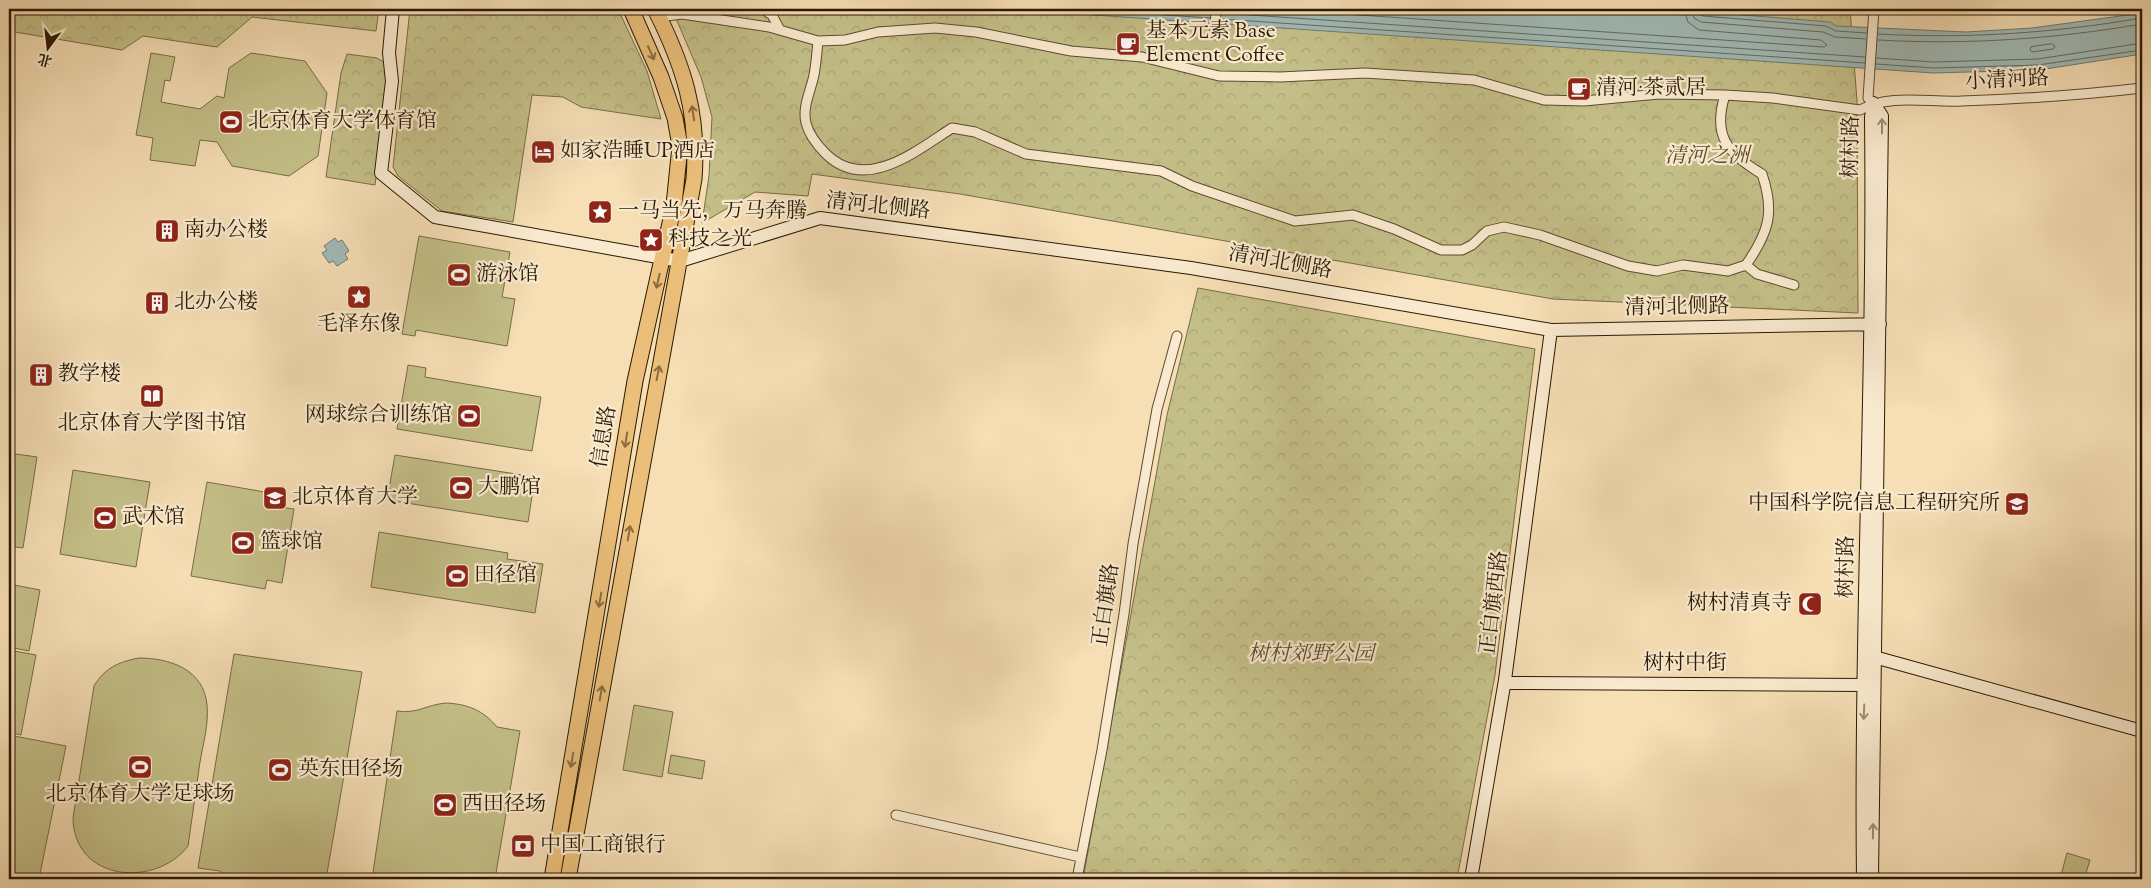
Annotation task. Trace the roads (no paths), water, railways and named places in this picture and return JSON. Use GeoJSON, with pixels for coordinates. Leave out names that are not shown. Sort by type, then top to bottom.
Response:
{"type":"FeatureCollection","features":[{"type":"Feature","properties":{"kind":"main road","name":"信息路"},"geometry":{"type":"LineString","coordinates":[[552,879],[635,381],[674,205],[680,146],[675,118],[661,77],[631,9]]}},
{"type":"Feature","properties":{"kind":"main road","name":"信息路"},"geometry":{"type":"LineString","coordinates":[[568,879],[694,179],[696,130],[688,87],[657,13]]}},
{"type":"Feature","properties":{"kind":"street"},"geometry":{"type":"LineString","coordinates":[[393,9],[389,52],[392,82],[381,173],[436,217],[680,261]]}},
{"type":"Feature","properties":{"kind":"street"},"geometry":{"type":"LineString","coordinates":[[763,9],[772,15],[780,30]]}},
{"type":"Feature","properties":{"kind":"street"},"geometry":{"type":"LineString","coordinates":[[1215,30],[1216,9]]}},
{"type":"Feature","properties":{"kind":"street"},"geometry":{"type":"LineString","coordinates":[[1873,103],[1868,98],[1874,9]]}},
{"type":"Feature","properties":{"kind":"street","name":"小清河路"},"geometry":{"type":"LineString","coordinates":[[657,13],[682,14],[780,30],[818,41],[845,40],[878,32],[935,28],[976,32],[1072,51],[1142,57],[1219,76],[1280,77],[1364,73],[1474,80],[1544,100],[1584,101],[1659,94],[1725,95],[1773,98],[1860,110],[1873,103],[2080,95],[2142,88]]}},
{"type":"Feature","properties":{"kind":"street"},"geometry":{"type":"LineString","coordinates":[[818,41],[814,73],[805,109],[806,123],[817,145],[835,163],[864,172],[895,164],[952,128],[975,132],[1026,154],[1161,171],[1192,186],[1295,221],[1353,215],[1394,229],[1441,250],[1462,250],[1472,246],[1487,231],[1504,226],[1540,235],[1638,268],[1657,271],[1683,265],[1728,270],[1746,265],[1762,242],[1770,214],[1769,193],[1762,174],[1743,162],[1724,142],[1721,128],[1725,95]]}},
{"type":"Feature","properties":{"kind":"street","name":"树村路"},"geometry":{"type":"LineString","coordinates":[[1872,879],[1870,656],[1875,325],[1871,117],[1873,103]]}},
{"type":"Feature","properties":{"kind":"street","name":"清河北侧路"},"geometry":{"type":"LineString","coordinates":[[680,261],[820,218],[1191,268],[1551,330],[1875,325]]}},
{"type":"Feature","properties":{"kind":"street"},"geometry":{"type":"LineString","coordinates":[[1746,265],[1757,274],[1794,285]]}},
{"type":"Feature","properties":{"kind":"street","name":"正白旗西路"},"geometry":{"type":"LineString","coordinates":[[1470,879],[1505,683],[1551,330]]}},
{"type":"Feature","properties":{"kind":"street","name":"正白旗路"},"geometry":{"type":"LineString","coordinates":[[1077,879],[1102,750],[1124,614],[1133,544],[1157,409],[1177,336]]}},
{"type":"Feature","properties":{"kind":"street"},"geometry":{"type":"LineString","coordinates":[[1870,656],[2142,731]]}},
{"type":"Feature","properties":{"kind":"street","name":"树村路"},"geometry":{"type":"LineString","coordinates":[[1863,879],[1862,776],[1865,685],[1870,656]]}},
{"type":"Feature","properties":{"kind":"street","name":"树村中街"},"geometry":{"type":"LineString","coordinates":[[1505,683],[1865,685]]}},
{"type":"Feature","properties":{"kind":"street"},"geometry":{"type":"LineString","coordinates":[[896,815],[1080,857]]}},
{"type":"Feature","properties":{"kind":"water"},"geometry":{"type":"Polygon","coordinates":[[[1007,9],[1667,9],[1830,22],[1836,26],[1966,32],[2032,28],[2142,13],[2142,54],[2039,70],[1933,73],[1007,9]]]}},
{"type":"Feature","properties":{"kind":"water"},"geometry":{"type":"Polygon","coordinates":[[[335,238],[338,242],[342,240],[349,251],[345,254],[348,259],[337,266],[333,261],[329,263],[322,253],[327,250],[324,246],[335,238]]]}},
{"type":"Feature","properties":{"kind":"place","name":"基本元素 Base Element Coffee"},"geometry":{"type":"Point","coordinates":[1128,44]}},
{"type":"Feature","properties":{"kind":"place","name":"清河·茶贰居"},"geometry":{"type":"Point","coordinates":[1579,89]}},
{"type":"Feature","properties":{"kind":"place","name":"北京体育大学体育馆"},"geometry":{"type":"Point","coordinates":[231,122]}},
{"type":"Feature","properties":{"kind":"place","name":"如家浩睡UP酒店"},"geometry":{"type":"Point","coordinates":[543,152]}},
{"type":"Feature","properties":{"kind":"place","name":"一马当先，万马奔腾"},"geometry":{"type":"Point","coordinates":[600,212]}},
{"type":"Feature","properties":{"kind":"place","name":"南办公楼"},"geometry":{"type":"Point","coordinates":[167,231]}},
{"type":"Feature","properties":{"kind":"place","name":"科技之光"},"geometry":{"type":"Point","coordinates":[651,240]}},
{"type":"Feature","properties":{"kind":"place","name":"游泳馆"},"geometry":{"type":"Point","coordinates":[459,275]}},
{"type":"Feature","properties":{"kind":"place","name":"毛泽东像"},"geometry":{"type":"Point","coordinates":[359,297]}},
{"type":"Feature","properties":{"kind":"place","name":"北办公楼"},"geometry":{"type":"Point","coordinates":[157,303]}},
{"type":"Feature","properties":{"kind":"place","name":"教学楼"},"geometry":{"type":"Point","coordinates":[41,375]}},
{"type":"Feature","properties":{"kind":"place","name":"北京体育大学图书馆"},"geometry":{"type":"Point","coordinates":[152,396]}},
{"type":"Feature","properties":{"kind":"place","name":"网球综合训练馆"},"geometry":{"type":"Point","coordinates":[469,416]}},
{"type":"Feature","properties":{"kind":"place","name":"大鹏馆"},"geometry":{"type":"Point","coordinates":[461,488]}},
{"type":"Feature","properties":{"kind":"place","name":"北京体育大学"},"geometry":{"type":"Point","coordinates":[275,498]}},
{"type":"Feature","properties":{"kind":"place","name":"中国科学院信息工程研究所"},"geometry":{"type":"Point","coordinates":[2017,504]}},
{"type":"Feature","properties":{"kind":"place","name":"武术馆"},"geometry":{"type":"Point","coordinates":[105,518]}},
{"type":"Feature","properties":{"kind":"place","name":"篮球馆"},"geometry":{"type":"Point","coordinates":[243,543]}},
{"type":"Feature","properties":{"kind":"place","name":"田径馆"},"geometry":{"type":"Point","coordinates":[457,576]}},
{"type":"Feature","properties":{"kind":"place","name":"树村清真寺"},"geometry":{"type":"Point","coordinates":[1810,604]}},
{"type":"Feature","properties":{"kind":"place","name":"北京体育大学足球场"},"geometry":{"type":"Point","coordinates":[140,767]}},
{"type":"Feature","properties":{"kind":"place","name":"英东田径场"},"geometry":{"type":"Point","coordinates":[280,770]}},
{"type":"Feature","properties":{"kind":"place","name":"西田径场"},"geometry":{"type":"Point","coordinates":[445,805]}},
{"type":"Feature","properties":{"kind":"place","name":"中国工商银行"},"geometry":{"type":"Point","coordinates":[523,846]}},
{"type":"Feature","properties":{"kind":"park label","name":"清河之洲"},"geometry":{"type":"Point","coordinates":[1707,157]}},
{"type":"Feature","properties":{"kind":"park label","name":"树村郊野公园"},"geometry":{"type":"Point","coordinates":[1311,655]}}]}
